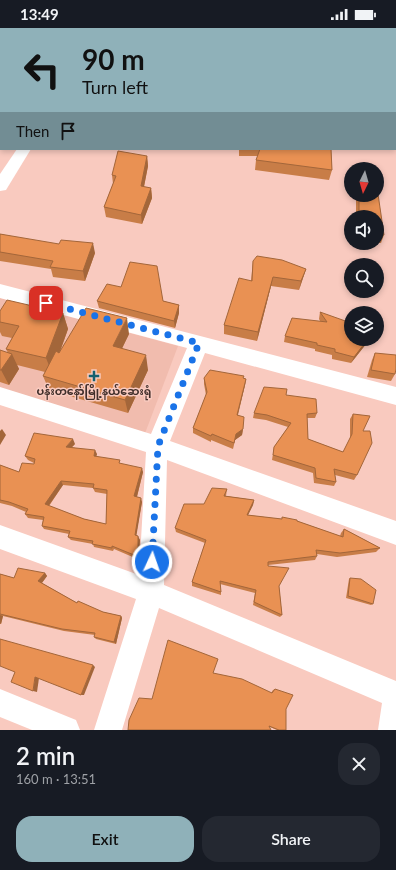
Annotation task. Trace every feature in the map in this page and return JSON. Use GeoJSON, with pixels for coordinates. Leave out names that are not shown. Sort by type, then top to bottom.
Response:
{"type":"FeatureCollection","features":[{"type":"Feature","properties":{"kind":"street"},"geometry":{"type":"LineString","coordinates":[[0,186],[23,150]]}},
{"type":"Feature","properties":{"kind":"street"},"geometry":{"type":"LineString","coordinates":[[0,291],[396,396]]}},
{"type":"Feature","properties":{"kind":"street"},"geometry":{"type":"LineString","coordinates":[[108,730],[151,592],[158,446],[199,343]]}},
{"type":"Feature","properties":{"kind":"street"},"geometry":{"type":"LineString","coordinates":[[0,396],[158,446],[396,533]]}},
{"type":"Feature","properties":{"kind":"street"},"geometry":{"type":"LineString","coordinates":[[0,537],[151,592],[396,696],[392,730]]}},
{"type":"Feature","properties":{"kind":"street"},"geometry":{"type":"LineString","coordinates":[[0,703],[66,730]]}},
{"type":"Feature","properties":{"kind":"shaded area"},"geometry":{"type":"Polygon","coordinates":[[[0,298],[178,346],[144,436],[0,389],[0,298]]]}},
{"type":"Feature","properties":{"kind":"building"},"geometry":{"type":"Polygon","coordinates":[[[260,150],[331,150],[332,170],[256,160],[260,150]]]}},
{"type":"Feature","properties":{"kind":"building"},"geometry":{"type":"Polygon","coordinates":[[[118,151],[147,156],[141,186],[151,188],[141,215],[104,207],[116,176],[112,175],[118,151]]]}},
{"type":"Feature","properties":{"kind":"building"},"geometry":{"type":"Polygon","coordinates":[[[359,202],[379,202],[380,210],[359,210],[359,202]]]}},
{"type":"Feature","properties":{"kind":"building"},"geometry":{"type":"Polygon","coordinates":[[[0,234],[59,244],[61,240],[93,243],[83,271],[50,267],[53,261],[0,252],[0,234]]]}},
{"type":"Feature","properties":{"kind":"building"},"geometry":{"type":"Polygon","coordinates":[[[257,256],[282,260],[306,269],[301,281],[273,277],[258,332],[224,325],[239,278],[252,281],[253,261],[257,256]]]}},
{"type":"Feature","properties":{"kind":"building"},"geometry":{"type":"Polygon","coordinates":[[[130,262],[157,266],[163,301],[179,305],[174,321],[97,301],[107,284],[121,287],[130,262]]]}},
{"type":"Feature","properties":{"kind":"building"},"geometry":{"type":"Polygon","coordinates":[[[7,300],[63,313],[46,358],[6,349],[19,326],[0,322],[0,311],[7,300]]]}},
{"type":"Feature","properties":{"kind":"building"},"geometry":{"type":"Polygon","coordinates":[[[86,308],[127,318],[113,346],[146,355],[125,400],[43,376],[56,351],[59,353],[86,308]]]}},
{"type":"Feature","properties":{"kind":"building"},"geometry":{"type":"Polygon","coordinates":[[[320,312],[344,321],[344,346],[363,346],[354,357],[335,352],[335,349],[317,345],[317,343],[285,336],[292,318],[327,322],[320,312]]]}},
{"type":"Feature","properties":{"kind":"building"},"geometry":{"type":"Polygon","coordinates":[[[0,350],[12,354],[1,370],[0,370],[0,350]]]}},
{"type":"Feature","properties":{"kind":"building"},"geometry":{"type":"Polygon","coordinates":[[[375,353],[396,355],[395,374],[371,370],[375,353]]]}},
{"type":"Feature","properties":{"kind":"building"},"geometry":{"type":"Polygon","coordinates":[[[210,370],[244,376],[243,378],[246,379],[237,415],[244,417],[243,429],[236,434],[234,443],[212,434],[211,436],[193,428],[207,392],[204,378],[210,370]]]}},
{"type":"Feature","properties":{"kind":"building"},"geometry":{"type":"Polygon","coordinates":[[[264,387],[287,389],[286,395],[316,399],[317,413],[307,414],[308,439],[343,452],[352,434],[353,414],[370,416],[363,431],[370,431],[372,443],[357,475],[334,469],[336,482],[316,478],[315,468],[273,455],[274,447],[291,423],[267,415],[254,413],[264,387]]]}},
{"type":"Feature","properties":{"kind":"building"},"geometry":{"type":"Polygon","coordinates":[[[34,433],[73,439],[66,447],[95,450],[94,456],[120,460],[119,463],[142,468],[134,496],[141,498],[135,535],[138,536],[138,547],[134,555],[112,546],[112,548],[92,544],[93,541],[68,537],[70,531],[42,526],[44,517],[25,514],[28,509],[0,500],[0,465],[19,472],[22,463],[34,464],[35,459],[25,456],[34,433]],[[61,481],[45,504],[84,519],[106,524],[107,490],[93,488],[94,484],[61,481]]]}},
{"type":"Feature","properties":{"kind":"building"},"geometry":{"type":"Polygon","coordinates":[[[212,488],[227,489],[224,496],[254,500],[247,515],[282,519],[282,517],[297,520],[343,537],[344,529],[380,548],[340,553],[316,550],[317,556],[268,562],[268,566],[289,568],[279,586],[282,615],[254,602],[256,590],[220,581],[221,592],[192,582],[206,540],[175,528],[184,504],[204,504],[212,488]]]}},
{"type":"Feature","properties":{"kind":"building"},"geometry":{"type":"Polygon","coordinates":[[[18,568],[45,573],[38,581],[77,603],[78,601],[103,612],[121,616],[114,642],[94,637],[95,633],[62,629],[0,614],[0,574],[14,578],[18,568]]]}},
{"type":"Feature","properties":{"kind":"building"},"geometry":{"type":"Polygon","coordinates":[[[350,578],[361,579],[376,590],[373,604],[348,596],[350,578]]]}},
{"type":"Feature","properties":{"kind":"building"},"geometry":{"type":"Polygon","coordinates":[[[0,639],[93,665],[81,695],[35,677],[33,691],[11,682],[15,672],[0,666],[0,639]]]}},
{"type":"Feature","properties":{"kind":"building"},"geometry":{"type":"Polygon","coordinates":[[[168,640],[218,659],[213,673],[242,679],[272,693],[275,689],[293,695],[286,709],[286,730],[279,730],[269,726],[271,730],[128,730],[129,720],[139,698],[152,699],[168,640]]]}},
{"type":"Feature","properties":{"kind":"place","name":"ပန်းတနော်မြို့နယ်ဆေးရုံ"},"geometry":{"type":"Point","coordinates":[94,376]}},
{"type":"Feature","properties":{"kind":"route"},"geometry":{"type":"LineString","coordinates":[[46,303],[199,343],[158,446],[152,562]]}}]}
